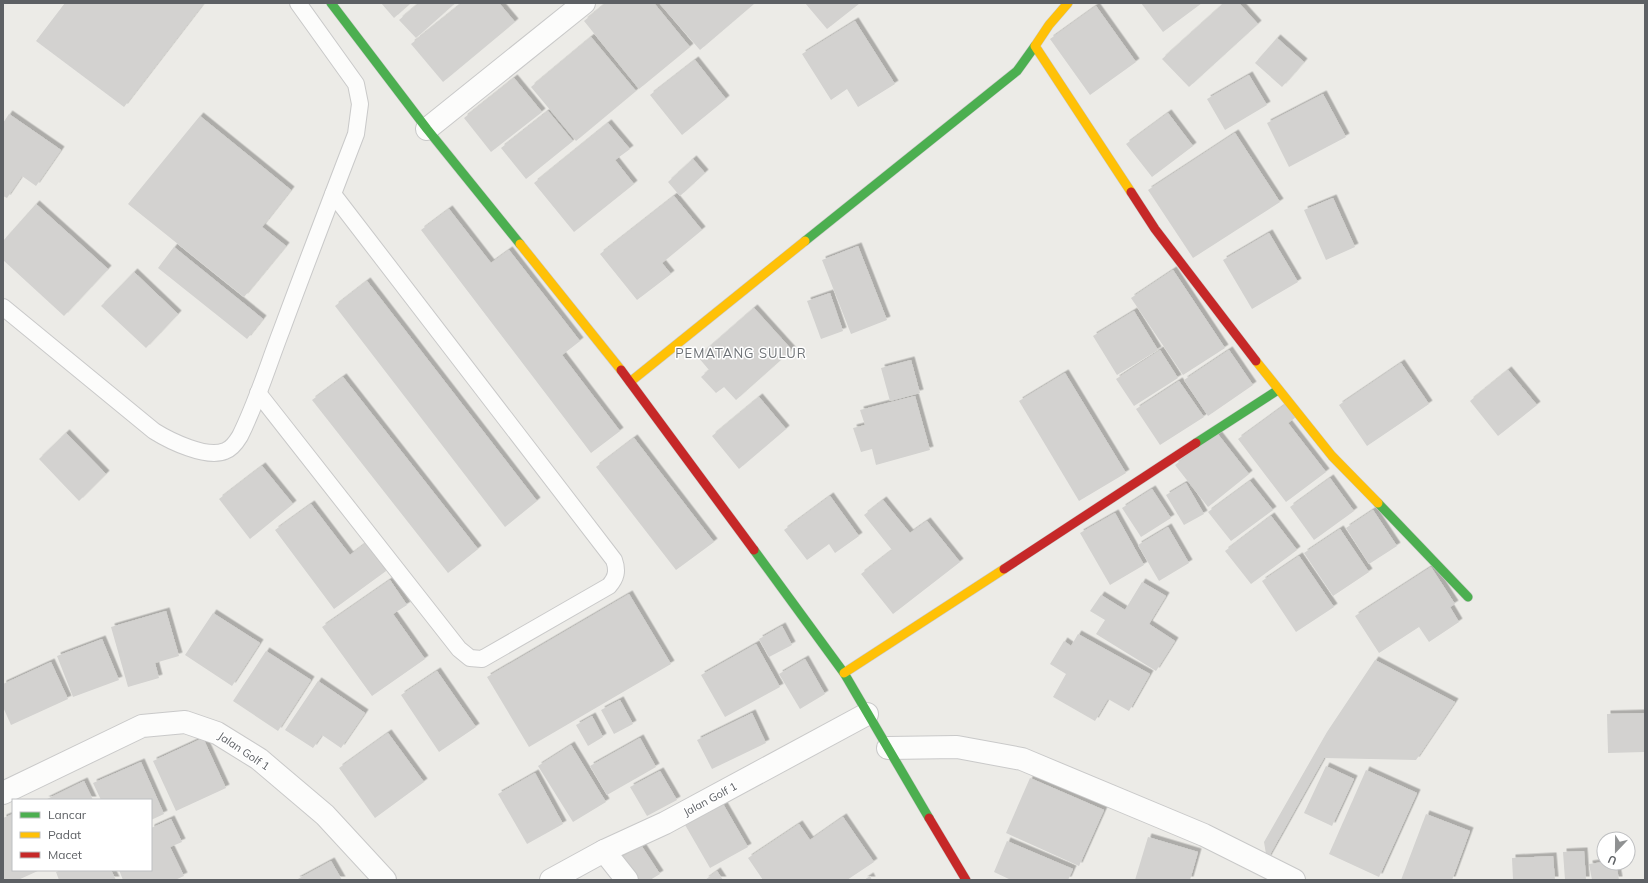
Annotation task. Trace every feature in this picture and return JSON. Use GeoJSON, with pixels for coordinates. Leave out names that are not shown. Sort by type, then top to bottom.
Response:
{"type":"FeatureCollection","features":[{"type":"Feature","properties":{"kind":"street"},"geometry":{"type":"LineString","coordinates":[[330,3],[427,129],[630,382],[844,673],[966,880]]}},
{"type":"Feature","properties":{"kind":"street"},"geometry":{"type":"LineString","coordinates":[[427,129],[584,3]]}},
{"type":"Feature","properties":{"kind":"street"},"geometry":{"type":"LineString","coordinates":[[630,382],[1017,71],[1049,25],[1068,3]]}},
{"type":"Feature","properties":{"kind":"street"},"geometry":{"type":"LineString","coordinates":[[1035,46],[1155,229],[1278,390],[1332,456],[1468,597]]}},
{"type":"Feature","properties":{"kind":"street"},"geometry":{"type":"LineString","coordinates":[[844,673],[1278,390]]}},
{"type":"Feature","properties":{"kind":"street","name":"Jalan Golf 1"},"geometry":{"type":"LineString","coordinates":[[551,880],[604,851],[665,823],[867,714]]}},
{"type":"Feature","properties":{"kind":"street","name":"Jalan Golf 1"},"geometry":{"type":"LineString","coordinates":[[3,793],[142,726],[185,722],[217,733],[259,759],[325,816],[385,880]]}},
{"type":"Feature","properties":{"kind":"street"},"geometry":{"type":"LineString","coordinates":[[888,748],[957,747],[1022,759],[1204,835],[1294,880]]}},
{"type":"Feature","properties":{"kind":"street"},"geometry":{"type":"LineString","coordinates":[[604,851],[626,880]]}},
{"type":"Feature","properties":{"kind":"lane"},"geometry":{"type":"LineString","coordinates":[[3,307],[154,431],[165,438],[202,452],[216,453],[226,451],[234,444],[239,437],[258,393],[356,134],[360,104],[356,84],[298,3]]}},
{"type":"Feature","properties":{"kind":"lane"},"geometry":{"type":"LineString","coordinates":[[258,393],[459,650],[470,658],[482,659],[609,586],[614,580],[616,567],[614,560],[333,194]]}},
{"type":"Feature","properties":{"kind":"building"},"geometry":{"type":"Polygon","coordinates":[[[65,3],[204,3],[124,107],[36,41],[65,3]]]}},
{"type":"Feature","properties":{"kind":"building"},"geometry":{"type":"Polygon","coordinates":[[[381,3],[411,3],[394,18],[381,3]]]}},
{"type":"Feature","properties":{"kind":"building"},"geometry":{"type":"Polygon","coordinates":[[[419,3],[451,3],[453,5],[416,38],[399,20],[419,3]]]}},
{"type":"Feature","properties":{"kind":"building"},"geometry":{"type":"Polygon","coordinates":[[[462,3],[499,3],[515,22],[443,82],[411,44],[462,3]]]}},
{"type":"Feature","properties":{"kind":"building"},"geometry":{"type":"Polygon","coordinates":[[[606,3],[654,3],[690,47],[639,89],[584,21],[606,3]]]}},
{"type":"Feature","properties":{"kind":"building"},"geometry":{"type":"Polygon","coordinates":[[[659,3],[755,3],[700,50],[659,3]]]}},
{"type":"Feature","properties":{"kind":"building"},"geometry":{"type":"Polygon","coordinates":[[[805,3],[860,3],[827,29],[805,3]]]}},
{"type":"Feature","properties":{"kind":"building"},"geometry":{"type":"Polygon","coordinates":[[[1141,3],[1202,3],[1163,32],[1141,3]]]}},
{"type":"Feature","properties":{"kind":"building"},"geometry":{"type":"Polygon","coordinates":[[[1224,3],[1239,3],[1258,24],[1189,87],[1162,59],[1224,3]]]}},
{"type":"Feature","properties":{"kind":"building"},"geometry":{"type":"Polygon","coordinates":[[[1096,6],[1136,62],[1090,95],[1050,39],[1096,6]]]}},
{"type":"Feature","properties":{"kind":"building"},"geometry":{"type":"Polygon","coordinates":[[[855,21],[895,84],[858,107],[847,89],[831,100],[802,54],[855,21]]]}},
{"type":"Feature","properties":{"kind":"building"},"geometry":{"type":"Polygon","coordinates":[[[591,37],[636,91],[576,141],[531,87],[591,37]]]}},
{"type":"Feature","properties":{"kind":"building"},"geometry":{"type":"Polygon","coordinates":[[[1277,38],[1304,62],[1282,87],[1255,63],[1277,38]]]}},
{"type":"Feature","properties":{"kind":"building"},"geometry":{"type":"Polygon","coordinates":[[[695,60],[726,99],[682,135],[650,95],[695,60]]]}},
{"type":"Feature","properties":{"kind":"building"},"geometry":{"type":"Polygon","coordinates":[[[1249,75],[1267,105],[1225,130],[1207,99],[1249,75]]]}},
{"type":"Feature","properties":{"kind":"building"},"geometry":{"type":"Polygon","coordinates":[[[514,78],[542,112],[491,152],[464,118],[514,78]]]}},
{"type":"Feature","properties":{"kind":"building"},"geometry":{"type":"Polygon","coordinates":[[[1323,94],[1346,137],[1289,167],[1267,123],[1323,94]]]}},
{"type":"Feature","properties":{"kind":"building"},"geometry":{"type":"Polygon","coordinates":[[[548,111],[573,141],[526,179],[501,148],[548,111]]]}},
{"type":"Feature","properties":{"kind":"building"},"geometry":{"type":"Polygon","coordinates":[[[1168,113],[1193,146],[1152,177],[1126,144],[1168,113]]]}},
{"type":"Feature","properties":{"kind":"building"},"geometry":{"type":"Polygon","coordinates":[[[9,114],[61,150],[36,186],[22,176],[7,198],[3,196],[3,123],[9,114]]]}},
{"type":"Feature","properties":{"kind":"building"},"geometry":{"type":"Polygon","coordinates":[[[200,116],[291,190],[262,227],[286,246],[244,297],[128,204],[200,116]]]}},
{"type":"Feature","properties":{"kind":"building"},"geometry":{"type":"Polygon","coordinates":[[[608,123],[630,149],[615,160],[634,184],[574,232],[534,183],[608,123]]]}},
{"type":"Feature","properties":{"kind":"building"},"geometry":{"type":"Polygon","coordinates":[[[1235,133],[1280,202],[1193,258],[1148,190],[1235,133]]]}},
{"type":"Feature","properties":{"kind":"building"},"geometry":{"type":"Polygon","coordinates":[[[693,159],[705,173],[680,196],[668,182],[693,159]]]}},
{"type":"Feature","properties":{"kind":"building"},"geometry":{"type":"Polygon","coordinates":[[[674,196],[702,230],[662,263],[671,274],[637,300],[600,254],[674,196]]]}},
{"type":"Feature","properties":{"kind":"building"},"geometry":{"type":"Polygon","coordinates":[[[1333,198],[1355,247],[1326,260],[1304,210],[1333,198]]]}},
{"type":"Feature","properties":{"kind":"building"},"geometry":{"type":"Polygon","coordinates":[[[36,204],[108,269],[64,316],[3,260],[3,241],[36,204]]]}},
{"type":"Feature","properties":{"kind":"building"},"geometry":{"type":"Polygon","coordinates":[[[449,209],[491,263],[509,250],[580,341],[562,355],[620,431],[591,453],[421,230],[449,209]]]}},
{"type":"Feature","properties":{"kind":"building"},"geometry":{"type":"Polygon","coordinates":[[[1269,233],[1298,282],[1252,309],[1223,260],[1269,233]]]}},
{"type":"Feature","properties":{"kind":"building"},"geometry":{"type":"Polygon","coordinates":[[[858,246],[887,320],[851,334],[822,260],[858,246]]]}},
{"type":"Feature","properties":{"kind":"building"},"geometry":{"type":"Polygon","coordinates":[[[174,247],[263,319],[247,339],[158,268],[174,247]]]}},
{"type":"Feature","properties":{"kind":"building"},"geometry":{"type":"Polygon","coordinates":[[[1173,270],[1225,348],[1183,375],[1131,298],[1173,270]]]}},
{"type":"Feature","properties":{"kind":"building"},"geometry":{"type":"Polygon","coordinates":[[[134,272],[178,314],[146,348],[101,306],[134,272]]]}},
{"type":"Feature","properties":{"kind":"building"},"geometry":{"type":"Polygon","coordinates":[[[367,281],[537,501],[505,527],[335,306],[367,281]]]}},
{"type":"Feature","properties":{"kind":"building"},"geometry":{"type":"Polygon","coordinates":[[[830,293],[843,331],[821,339],[807,301],[830,293]]]}},
{"type":"Feature","properties":{"kind":"building"},"geometry":{"type":"Polygon","coordinates":[[[754,308],[792,350],[736,400],[724,387],[716,393],[701,377],[709,370],[698,357],[754,308]]]}},
{"type":"Feature","properties":{"kind":"building"},"geometry":{"type":"Polygon","coordinates":[[[1134,311],[1158,350],[1117,375],[1093,336],[1134,311]]]}},
{"type":"Feature","properties":{"kind":"building"},"geometry":{"type":"Polygon","coordinates":[[[1160,350],[1178,378],[1134,406],[1116,379],[1160,350]]]}},
{"type":"Feature","properties":{"kind":"building"},"geometry":{"type":"Polygon","coordinates":[[[1229,350],[1253,385],[1208,416],[1184,380],[1229,350]]]}},
{"type":"Feature","properties":{"kind":"building"},"geometry":{"type":"Polygon","coordinates":[[[911,360],[920,393],[890,401],[881,368],[911,360]]]}},
{"type":"Feature","properties":{"kind":"building"},"geometry":{"type":"Polygon","coordinates":[[[1401,363],[1429,404],[1367,446],[1339,405],[1401,363]]]}},
{"type":"Feature","properties":{"kind":"building"},"geometry":{"type":"Polygon","coordinates":[[[1508,370],[1537,405],[1498,436],[1470,401],[1508,370]]]}},
{"type":"Feature","properties":{"kind":"building"},"geometry":{"type":"Polygon","coordinates":[[[1065,373],[1126,473],[1079,501],[1019,401],[1065,373]]]}},
{"type":"Feature","properties":{"kind":"building"},"geometry":{"type":"Polygon","coordinates":[[[343,377],[478,549],[448,573],[312,400],[343,377]]]}},
{"type":"Feature","properties":{"kind":"building"},"geometry":{"type":"Polygon","coordinates":[[[1179,381],[1204,417],[1160,445],[1136,409],[1179,381]]]}},
{"type":"Feature","properties":{"kind":"building"},"geometry":{"type":"Polygon","coordinates":[[[915,396],[930,450],[876,465],[872,449],[861,452],[853,428],[865,425],[860,410],[915,396]]]}},
{"type":"Feature","properties":{"kind":"building"},"geometry":{"type":"Polygon","coordinates":[[[759,397],[786,429],[739,469],[712,436],[759,397]]]}},
{"type":"Feature","properties":{"kind":"building"},"geometry":{"type":"Polygon","coordinates":[[[1286,404],[1296,417],[1288,423],[1326,472],[1286,502],[1238,439],[1286,404]]]}},
{"type":"Feature","properties":{"kind":"building"},"geometry":{"type":"Polygon","coordinates":[[[66,433],[106,474],[79,501],[39,459],[66,433]]]}},
{"type":"Feature","properties":{"kind":"building"},"geometry":{"type":"Polygon","coordinates":[[[1217,433],[1249,474],[1208,507],[1175,465],[1217,433]]]}},
{"type":"Feature","properties":{"kind":"building"},"geometry":{"type":"Polygon","coordinates":[[[634,438],[714,542],[676,570],[596,467],[634,438]]]}},
{"type":"Feature","properties":{"kind":"building"},"geometry":{"type":"Polygon","coordinates":[[[262,466],[293,504],[250,539],[219,499],[262,466]]]}},
{"type":"Feature","properties":{"kind":"building"},"geometry":{"type":"Polygon","coordinates":[[[1330,478],[1354,511],[1314,540],[1290,507],[1330,478]]]}},
{"type":"Feature","properties":{"kind":"building"},"geometry":{"type":"Polygon","coordinates":[[[1250,481],[1273,510],[1231,541],[1208,512],[1250,481]]]}},
{"type":"Feature","properties":{"kind":"building"},"geometry":{"type":"Polygon","coordinates":[[[1186,483],[1204,514],[1184,525],[1166,495],[1186,483]]]}},
{"type":"Feature","properties":{"kind":"building"},"geometry":{"type":"Polygon","coordinates":[[[1152,489],[1171,518],[1141,537],[1122,508],[1152,489]]]}},
{"type":"Feature","properties":{"kind":"building"},"geometry":{"type":"Polygon","coordinates":[[[830,496],[859,536],[835,553],[829,544],[807,560],[784,530],[830,496]]]}},
{"type":"Feature","properties":{"kind":"building"},"geometry":{"type":"Polygon","coordinates":[[[883,500],[910,533],[927,521],[960,562],[893,614],[861,574],[892,550],[864,515],[883,500]]]}},
{"type":"Feature","properties":{"kind":"building"},"geometry":{"type":"Polygon","coordinates":[[[311,504],[350,555],[366,543],[386,571],[334,609],[275,530],[311,504]]]}},
{"type":"Feature","properties":{"kind":"building"},"geometry":{"type":"Polygon","coordinates":[[[1373,510],[1397,546],[1369,564],[1346,528],[1373,510]]]}},
{"type":"Feature","properties":{"kind":"building"},"geometry":{"type":"Polygon","coordinates":[[[1115,513],[1144,565],[1110,585],[1080,533],[1115,513]]]}},
{"type":"Feature","properties":{"kind":"building"},"geometry":{"type":"Polygon","coordinates":[[[1271,516],[1297,550],[1251,584],[1225,551],[1271,516]]]}},
{"type":"Feature","properties":{"kind":"building"},"geometry":{"type":"Polygon","coordinates":[[[1168,527],[1189,563],[1159,581],[1138,545],[1168,527]]]}},
{"type":"Feature","properties":{"kind":"building"},"geometry":{"type":"Polygon","coordinates":[[[1340,529],[1369,572],[1333,596],[1304,553],[1340,529]]]}},
{"type":"Feature","properties":{"kind":"building"},"geometry":{"type":"Polygon","coordinates":[[[1299,556],[1334,607],[1296,632],[1262,581],[1299,556]]]}},
{"type":"Feature","properties":{"kind":"building"},"geometry":{"type":"Polygon","coordinates":[[[1431,567],[1455,604],[1450,607],[1459,622],[1429,642],[1419,627],[1379,653],[1355,616],[1431,567]]]}},
{"type":"Feature","properties":{"kind":"building"},"geometry":{"type":"Polygon","coordinates":[[[390,580],[407,605],[393,614],[425,659],[372,696],[322,627],[390,580]]]}},
{"type":"Feature","properties":{"kind":"building"},"geometry":{"type":"Polygon","coordinates":[[[1142,582],[1166,596],[1149,624],[1175,641],[1156,671],[1096,634],[1105,620],[1090,611],[1101,595],[1125,610],[1142,582]]]}},
{"type":"Feature","properties":{"kind":"building"},"geometry":{"type":"Polygon","coordinates":[[[629,594],[671,664],[529,747],[487,677],[629,594]]]}},
{"type":"Feature","properties":{"kind":"building"},"geometry":{"type":"Polygon","coordinates":[[[166,611],[179,656],[155,663],[159,678],[128,687],[111,627],[166,611]]]}},
{"type":"Feature","properties":{"kind":"building"},"geometry":{"type":"Polygon","coordinates":[[[213,613],[260,643],[232,686],[185,655],[213,613]]]}},
{"type":"Feature","properties":{"kind":"building"},"geometry":{"type":"Polygon","coordinates":[[[782,626],[792,645],[769,657],[759,639],[782,626]]]}},
{"type":"Feature","properties":{"kind":"building"},"geometry":{"type":"Polygon","coordinates":[[[1078,634],[1150,674],[1129,711],[1108,699],[1095,721],[1053,697],[1066,674],[1050,664],[1064,641],[1071,646],[1078,634]]]}},
{"type":"Feature","properties":{"kind":"building"},"geometry":{"type":"Polygon","coordinates":[[[102,639],[119,680],[73,697],[57,656],[102,639]]]}},
{"type":"Feature","properties":{"kind":"building"},"geometry":{"type":"Polygon","coordinates":[[[756,644],[780,687],[725,717],[701,675],[756,644]]]}},
{"type":"Feature","properties":{"kind":"building"},"geometry":{"type":"Polygon","coordinates":[[[266,651],[311,680],[278,731],[233,701],[266,651]]]}},
{"type":"Feature","properties":{"kind":"building"},"geometry":{"type":"Polygon","coordinates":[[[805,659],[825,694],[800,709],[779,674],[805,659]]]}},
{"type":"Feature","properties":{"kind":"building"},"geometry":{"type":"Polygon","coordinates":[[[1375,660],[1455,702],[1416,760],[1324,758],[1267,860],[1264,842],[1327,732],[1375,660]]]}},
{"type":"Feature","properties":{"kind":"building"},"geometry":{"type":"Polygon","coordinates":[[[51,662],[68,699],[11,725],[3,707],[3,684],[51,662]]]}},
{"type":"Feature","properties":{"kind":"building"},"geometry":{"type":"Polygon","coordinates":[[[437,671],[476,727],[439,752],[401,695],[437,671]]]}},
{"type":"Feature","properties":{"kind":"building"},"geometry":{"type":"Polygon","coordinates":[[[318,681],[365,713],[341,748],[322,735],[313,748],[285,730],[318,681]]]}},
{"type":"Feature","properties":{"kind":"building"},"geometry":{"type":"Polygon","coordinates":[[[620,700],[633,724],[614,734],[601,710],[620,700]]]}},
{"type":"Feature","properties":{"kind":"building"},"geometry":{"type":"Polygon","coordinates":[[[752,713],[766,743],[712,769],[697,740],[752,713]]]}},
{"type":"Feature","properties":{"kind":"building"},"geometry":{"type":"Polygon","coordinates":[[[1645,713],[1645,752],[1608,753],[1607,714],[1645,713]]]}},
{"type":"Feature","properties":{"kind":"building"},"geometry":{"type":"Polygon","coordinates":[[[592,716],[603,737],[588,746],[576,725],[592,716]]]}},
{"type":"Feature","properties":{"kind":"building"},"geometry":{"type":"Polygon","coordinates":[[[388,733],[424,782],[375,818],[339,768],[388,733]]]}},
{"type":"Feature","properties":{"kind":"building"},"geometry":{"type":"Polygon","coordinates":[[[203,738],[226,788],[176,811],[153,761],[203,738]]]}},
{"type":"Feature","properties":{"kind":"building"},"geometry":{"type":"Polygon","coordinates":[[[640,738],[656,767],[607,795],[590,766],[640,738]]]}},
{"type":"Feature","properties":{"kind":"building"},"geometry":{"type":"Polygon","coordinates":[[[571,745],[606,802],[573,822],[538,766],[571,745]]]}},
{"type":"Feature","properties":{"kind":"building"},"geometry":{"type":"Polygon","coordinates":[[[141,762],[164,814],[152,820],[152,799],[101,799],[93,783],[141,762]]]}},
{"type":"Feature","properties":{"kind":"building"},"geometry":{"type":"Polygon","coordinates":[[[1326,766],[1354,779],[1332,826],[1304,813],[1326,766]]]}},
{"type":"Feature","properties":{"kind":"building"},"geometry":{"type":"Polygon","coordinates":[[[1366,770],[1417,793],[1379,877],[1329,854],[1366,770]]]}},
{"type":"Feature","properties":{"kind":"building"},"geometry":{"type":"Polygon","coordinates":[[[660,771],[677,800],[647,816],[630,787],[660,771]]]}},
{"type":"Feature","properties":{"kind":"building"},"geometry":{"type":"Polygon","coordinates":[[[535,773],[563,824],[527,844],[498,794],[535,773]]]}},
{"type":"Feature","properties":{"kind":"building"},"geometry":{"type":"Polygon","coordinates":[[[1030,778],[1104,810],[1079,866],[1006,833],[1030,778]]]}},
{"type":"Feature","properties":{"kind":"building"},"geometry":{"type":"Polygon","coordinates":[[[84,781],[93,799],[47,799],[84,781]]]}},
{"type":"Feature","properties":{"kind":"building"},"geometry":{"type":"Polygon","coordinates":[[[719,797],[748,847],[710,868],[681,818],[719,797]]]}},
{"type":"Feature","properties":{"kind":"building"},"geometry":{"type":"Polygon","coordinates":[[[12,814],[12,871],[38,871],[18,880],[3,880],[3,818],[12,814]]]}},
{"type":"Feature","properties":{"kind":"building"},"geometry":{"type":"Polygon","coordinates":[[[1426,814],[1470,831],[1452,880],[1401,880],[1426,814]]]}},
{"type":"Feature","properties":{"kind":"building"},"geometry":{"type":"Polygon","coordinates":[[[843,817],[874,862],[847,880],[763,880],[748,858],[799,824],[810,840],[843,817]]]}},
{"type":"Feature","properties":{"kind":"building"},"geometry":{"type":"Polygon","coordinates":[[[171,819],[182,842],[170,847],[184,876],[175,880],[123,880],[119,871],[152,871],[152,828],[171,819]]]}},
{"type":"Feature","properties":{"kind":"building"},"geometry":{"type":"Polygon","coordinates":[[[1148,837],[1198,852],[1190,880],[1135,880],[1148,837]]]}},
{"type":"Feature","properties":{"kind":"building"},"geometry":{"type":"Polygon","coordinates":[[[1007,841],[1073,869],[1068,880],[1011,880],[994,872],[1007,841]]]}},
{"type":"Feature","properties":{"kind":"building"},"geometry":{"type":"Polygon","coordinates":[[[641,845],[660,874],[650,880],[633,880],[619,859],[641,845]]]}},
{"type":"Feature","properties":{"kind":"building"},"geometry":{"type":"Polygon","coordinates":[[[1584,851],[1586,880],[1565,880],[1563,852],[1584,851]]]}},
{"type":"Feature","properties":{"kind":"building"},"geometry":{"type":"Polygon","coordinates":[[[1553,856],[1555,880],[1513,880],[1512,858],[1553,856]]]}},
{"type":"Feature","properties":{"kind":"building"},"geometry":{"type":"Polygon","coordinates":[[[331,861],[342,880],[296,880],[331,861]]]}},
{"type":"Feature","properties":{"kind":"building"},"geometry":{"type":"Polygon","coordinates":[[[1596,863],[1596,871],[1617,871],[1619,880],[1592,880],[1589,864],[1596,863]]]}},
{"type":"Feature","properties":{"kind":"building"},"geometry":{"type":"Polygon","coordinates":[[[112,871],[116,880],[59,880],[56,872],[112,871]]]}},
{"type":"Feature","properties":{"kind":"building"},"geometry":{"type":"Polygon","coordinates":[[[717,871],[723,880],[705,880],[717,871]]]}},
{"type":"Feature","properties":{"kind":"building"},"geometry":{"type":"Polygon","coordinates":[[[870,876],[872,880],[864,880],[870,876]]]}},
{"type":"Feature","properties":{"kind":"traffic: fast"},"geometry":{"type":"LineString","coordinates":[[331,3],[427,129],[520,244]]}},
{"type":"Feature","properties":{"kind":"traffic: fast"},"geometry":{"type":"LineString","coordinates":[[805,241],[1017,71],[1035,46]]}},
{"type":"Feature","properties":{"kind":"traffic: fast"},"geometry":{"type":"LineString","coordinates":[[1196,443],[1278,390]]}},
{"type":"Feature","properties":{"kind":"traffic: fast"},"geometry":{"type":"LineString","coordinates":[[1378,503],[1468,597]]}},
{"type":"Feature","properties":{"kind":"traffic: fast"},"geometry":{"type":"LineString","coordinates":[[754,550],[844,673],[929,818]]}},
{"type":"Feature","properties":{"kind":"traffic: slow"},"geometry":{"type":"LineString","coordinates":[[1068,3],[1049,25],[1035,46],[1131,192]]}},
{"type":"Feature","properties":{"kind":"traffic: slow"},"geometry":{"type":"LineString","coordinates":[[630,382],[805,241]]}},
{"type":"Feature","properties":{"kind":"traffic: slow"},"geometry":{"type":"LineString","coordinates":[[520,244],[621,370]]}},
{"type":"Feature","properties":{"kind":"traffic: slow"},"geometry":{"type":"LineString","coordinates":[[1256,361],[1332,456],[1378,503]]}},
{"type":"Feature","properties":{"kind":"traffic: slow"},"geometry":{"type":"LineString","coordinates":[[844,673],[1004,569]]}},
{"type":"Feature","properties":{"kind":"traffic: jam"},"geometry":{"type":"LineString","coordinates":[[1131,192],[1155,229],[1256,361]]}},
{"type":"Feature","properties":{"kind":"traffic: jam"},"geometry":{"type":"LineString","coordinates":[[621,370],[754,550]]}},
{"type":"Feature","properties":{"kind":"traffic: jam"},"geometry":{"type":"LineString","coordinates":[[1004,569],[1196,443]]}},
{"type":"Feature","properties":{"kind":"traffic: jam"},"geometry":{"type":"LineString","coordinates":[[929,818],[966,880]]}},
{"type":"Feature","properties":{"kind":"district","name":"PEMATANG SULUR"},"geometry":{"type":"Point","coordinates":[741,353]}}]}
